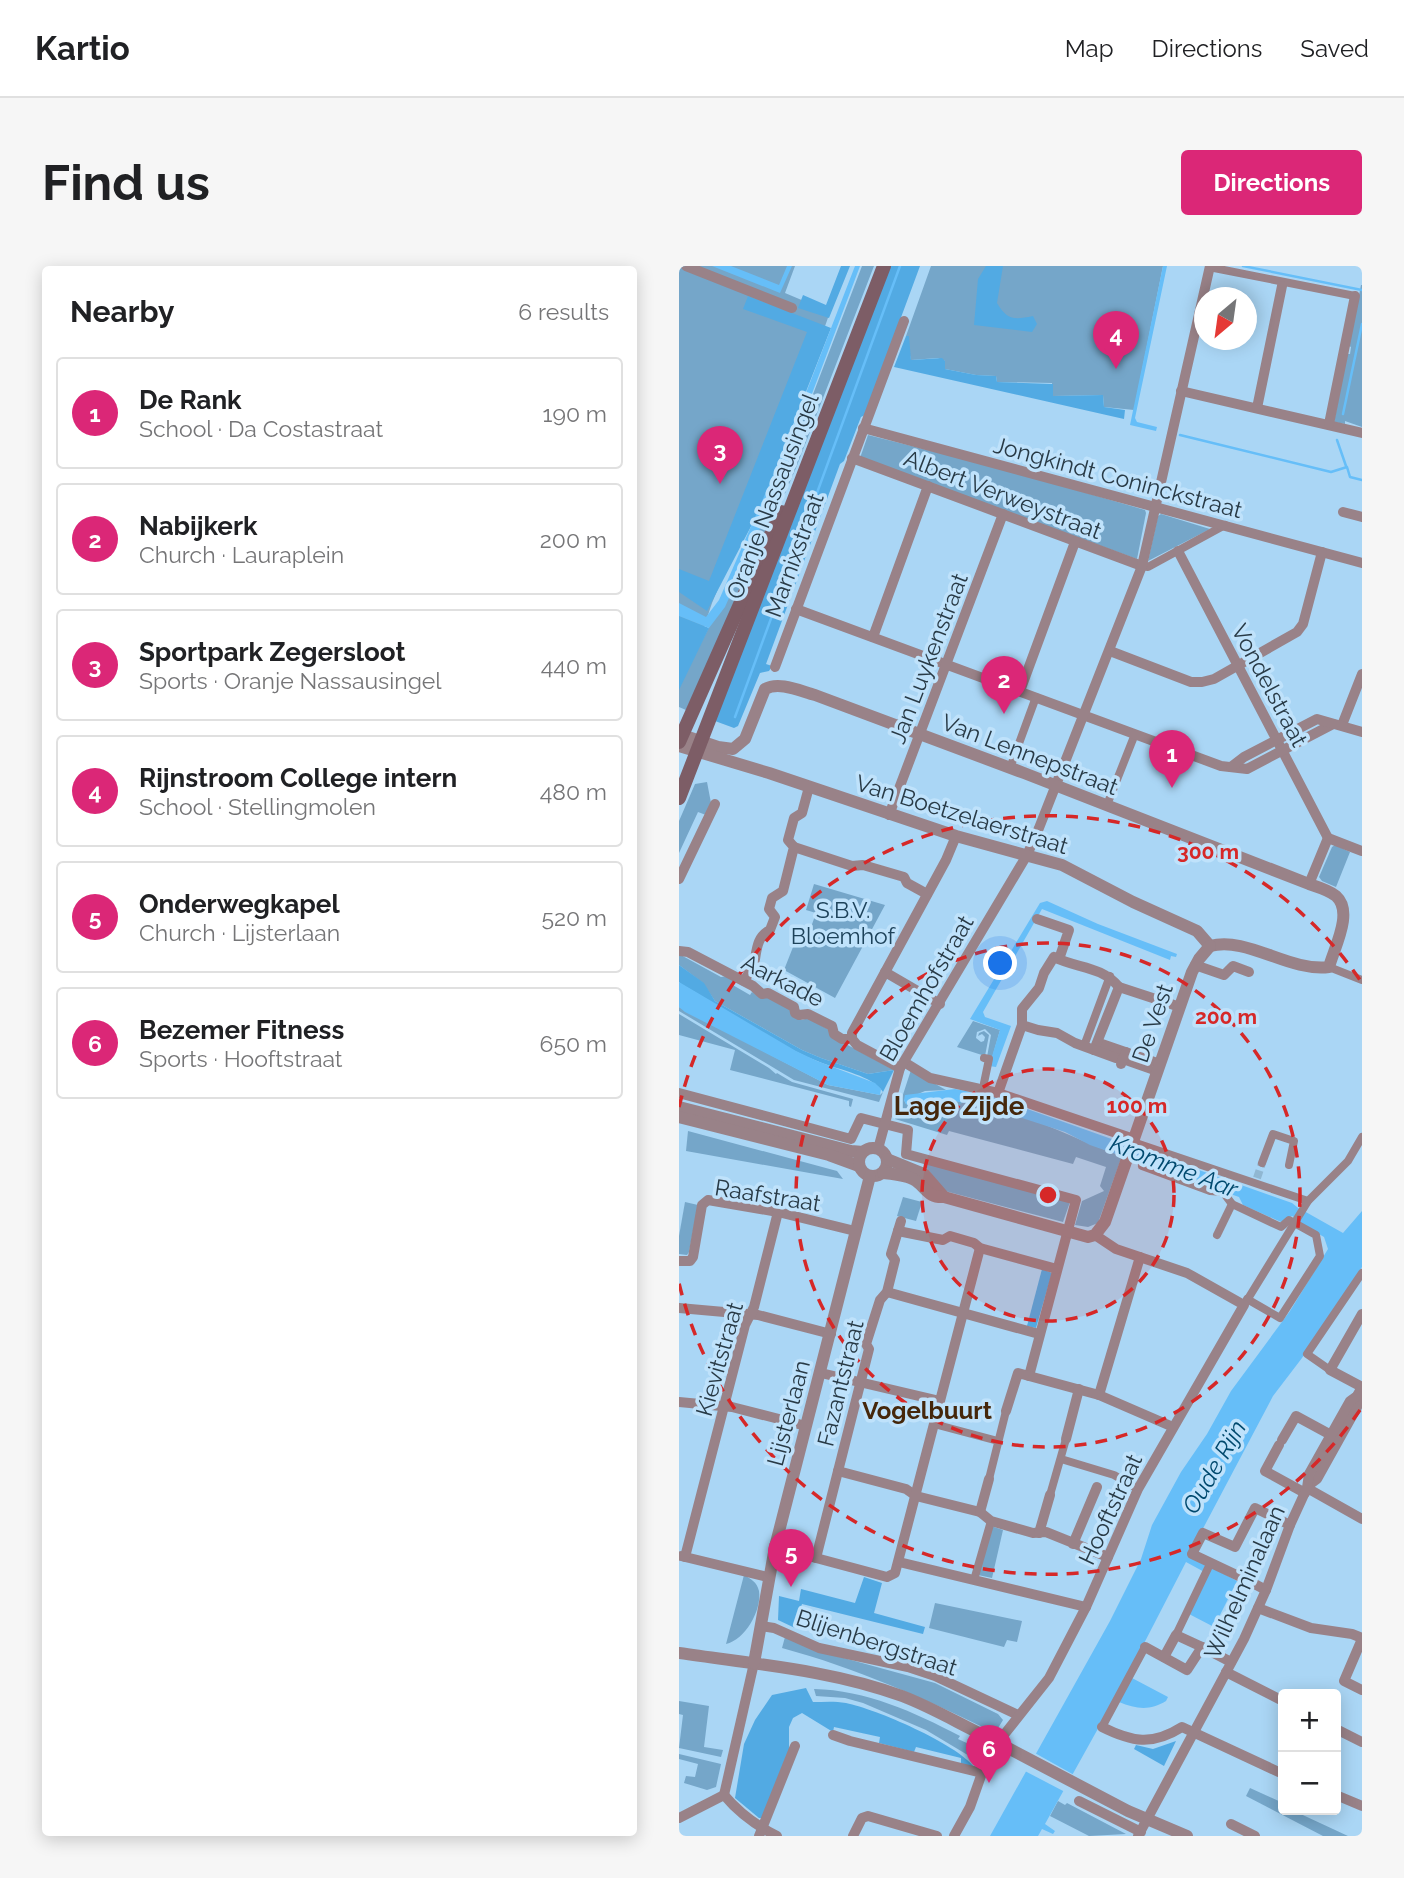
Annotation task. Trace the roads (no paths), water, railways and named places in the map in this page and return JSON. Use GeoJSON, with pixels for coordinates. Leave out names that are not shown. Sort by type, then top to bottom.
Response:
{"type":"FeatureCollection","features":[{"type":"Feature","properties":{"kind":"main road","name":"Oranje Nassausingel"},"geometry":{"type":"LineString","coordinates":[[680,739],[811,443],[877,266]]}},
{"type":"Feature","properties":{"kind":"main road","name":"Oranje Nassausingel"},"geometry":{"type":"LineString","coordinates":[[679,799],[884,266]]}},
{"type":"Feature","properties":{"kind":"street"},"geometry":{"type":"LineString","coordinates":[[686,266],[792,308]]}},
{"type":"Feature","properties":{"kind":"street"},"geometry":{"type":"LineString","coordinates":[[1209,266],[1355,296],[1329,424]]}},
{"type":"Feature","properties":{"kind":"street","name":"Bloemhofstraat"},"geometry":{"type":"LineString","coordinates":[[878,1149],[902,1065],[1027,855],[1057,786],[1142,566],[1209,266]]}},
{"type":"Feature","properties":{"kind":"street"},"geometry":{"type":"LineString","coordinates":[[1257,408],[1282,286]]}},
{"type":"Feature","properties":{"kind":"street","name":"Marnixstraat"},"geometry":{"type":"LineString","coordinates":[[775,667],[904,321]]}},
{"type":"Feature","properties":{"kind":"street"},"geometry":{"type":"LineString","coordinates":[[1181,391],[1362,433]]}},
{"type":"Feature","properties":{"kind":"street","name":"Jongkindt Coninckstraat"},"geometry":{"type":"LineString","coordinates":[[863,428],[1362,563]]}},
{"type":"Feature","properties":{"kind":"street","name":"Albert Verweystraat"},"geometry":{"type":"LineString","coordinates":[[852,458],[1142,566]]}},
{"type":"Feature","properties":{"kind":"street"},"geometry":{"type":"LineString","coordinates":[[873,637],[928,486]]}},
{"type":"Feature","properties":{"kind":"street"},"geometry":{"type":"LineString","coordinates":[[1343,512],[1362,517]]}},
{"type":"Feature","properties":{"kind":"street","name":"Jan Luykenstraat"},"geometry":{"type":"LineString","coordinates":[[889,814],[1003,514]]}},
{"type":"Feature","properties":{"kind":"street"},"geometry":{"type":"LineString","coordinates":[[1142,566],[1148,566],[1225,525]]}},
{"type":"Feature","properties":{"kind":"street"},"geometry":{"type":"LineString","coordinates":[[1020,691],[1075,542]]}},
{"type":"Feature","properties":{"kind":"street","name":"Vondelstraat"},"geometry":{"type":"LineString","coordinates":[[1178,551],[1328,838]]}},
{"type":"Feature","properties":{"kind":"street"},"geometry":{"type":"LineString","coordinates":[[1110,651],[1191,682],[1214,679],[1297,632],[1303,624],[1322,552]]}},
{"type":"Feature","properties":{"kind":"street"},"geometry":{"type":"LineString","coordinates":[[796,609],[1212,763],[1231,767],[1244,757],[1280,745],[1317,719],[1362,732]]}},
{"type":"Feature","properties":{"kind":"street"},"geometry":{"type":"LineString","coordinates":[[1337,724],[1362,674]]}},
{"type":"Feature","properties":{"kind":"street","name":"Van Lennepstraat"},"geometry":{"type":"LineString","coordinates":[[741,745],[765,689],[772,685],[814,695],[920,734],[1309,884],[1336,897],[1342,906],[1343,922],[1329,967]]}},
{"type":"Feature","properties":{"kind":"street"},"geometry":{"type":"LineString","coordinates":[[1010,768],[1036,697]]}},
{"type":"Feature","properties":{"kind":"street"},"geometry":{"type":"LineString","coordinates":[[1107,805],[1135,734]]}},
{"type":"Feature","properties":{"kind":"street","name":"Oranje Nassausingel"},"geometry":{"type":"LineString","coordinates":[[680,739],[700,747]]}},
{"type":"Feature","properties":{"kind":"street"},"geometry":{"type":"LineString","coordinates":[[700,747],[733,749],[741,745],[746,766]]}},
{"type":"Feature","properties":{"kind":"street","name":"Van Boetzelaerstraat"},"geometry":{"type":"LineString","coordinates":[[700,747],[746,766],[956,836],[1062,865],[1197,931],[1210,946]]}},
{"type":"Feature","properties":{"kind":"street"},"geometry":{"type":"LineString","coordinates":[[809,787],[802,813],[793,818],[788,840],[795,847],[852,866],[863,864],[904,877],[907,883],[927,894]]}},
{"type":"Feature","properties":{"kind":"street"},"geometry":{"type":"LineString","coordinates":[[679,879],[715,804]]}},
{"type":"Feature","properties":{"kind":"street"},"geometry":{"type":"LineString","coordinates":[[852,1039],[852,1033],[946,860],[956,836]]}},
{"type":"Feature","properties":{"kind":"street"},"geometry":{"type":"LineString","coordinates":[[1309,884],[1328,838],[1362,851]]}},
{"type":"Feature","properties":{"kind":"street"},"geometry":{"type":"LineString","coordinates":[[744,981],[755,961],[754,951],[762,934],[771,930],[775,917],[769,909],[772,898],[783,891],[795,847]]}},
{"type":"Feature","properties":{"kind":"street"},"geometry":{"type":"LineString","coordinates":[[1037,919],[1069,930],[1059,959]]}},
{"type":"Feature","properties":{"kind":"street"},"geometry":{"type":"LineString","coordinates":[[1210,946],[1227,943],[1304,965],[1329,967],[1362,980]]}},
{"type":"Feature","properties":{"kind":"street","name":"De Vest"},"geometry":{"type":"LineString","coordinates":[[1095,1235],[1105,1222],[1195,965],[1210,946]]}},
{"type":"Feature","properties":{"kind":"street","name":"Aarkade"},"geometry":{"type":"LineString","coordinates":[[679,951],[688,951],[744,981],[762,994],[768,992],[794,1007],[795,1013],[799,1015],[808,1014],[832,1026],[834,1034],[842,1039],[852,1039],[857,1045],[930,1079],[998,1093],[1308,1200]]}},
{"type":"Feature","properties":{"kind":"street"},"geometry":{"type":"LineString","coordinates":[[998,1093],[1022,1025],[1022,1009],[1039,988],[1044,972],[1054,957],[1110,976],[1119,987],[1180,1007]]}},
{"type":"Feature","properties":{"kind":"street"},"geometry":{"type":"LineString","coordinates":[[1195,965],[1224,975],[1233,966],[1249,972]]}},
{"type":"Feature","properties":{"kind":"street"},"geometry":{"type":"LineString","coordinates":[[885,972],[940,1004]]}},
{"type":"Feature","properties":{"kind":"street"},"geometry":{"type":"LineString","coordinates":[[1093,1046],[1110,976]]}},
{"type":"Feature","properties":{"kind":"street"},"geometry":{"type":"LineString","coordinates":[[1093,1046],[1119,987]]}},
{"type":"Feature","properties":{"kind":"street"},"geometry":{"type":"LineString","coordinates":[[1022,1025],[1038,1031],[1057,1033],[1121,1058],[1159,1068]]}},
{"type":"Feature","properties":{"kind":"street"},"geometry":{"type":"LineString","coordinates":[[984,1058],[989,1059],[984,1083]]}},
{"type":"Feature","properties":{"kind":"street"},"geometry":{"type":"LineString","coordinates":[[679,1093],[851,1139],[861,1118],[908,1130],[906,1154],[1076,1200],[1029,1376]]}},
{"type":"Feature","properties":{"kind":"street"},"geometry":{"type":"LineString","coordinates":[[679,1107],[848,1150],[863,1152],[878,1149],[884,1153],[887,1167],[876,1175]]}},
{"type":"Feature","properties":{"kind":"street"},"geometry":{"type":"LineString","coordinates":[[679,1117],[859,1166]]}},
{"type":"Feature","properties":{"kind":"street"},"geometry":{"type":"LineString","coordinates":[[1262,1163],[1273,1133],[1294,1141],[1289,1165]]}},
{"type":"Feature","properties":{"kind":"street","name":"Hooftstraat"},"geometry":{"type":"LineString","coordinates":[[954,1836],[970,1807],[982,1773],[1003,1736],[1049,1678],[1086,1607],[1138,1489],[1245,1302],[1308,1200],[1348,1161],[1362,1137]]}},
{"type":"Feature","properties":{"kind":"street"},"geometry":{"type":"LineString","coordinates":[[863,1152],[859,1160],[863,1173],[916,1180],[928,1194],[1088,1237],[1095,1235],[1107,1245],[1187,1273],[1280,1318],[1320,1256],[1316,1235],[1294,1221],[1289,1220],[1281,1227],[1231,1204],[1223,1192],[1210,1191],[1142,1166]]}},
{"type":"Feature","properties":{"kind":"street"},"geometry":{"type":"LineString","coordinates":[[887,1159],[924,1174],[944,1197]]}},
{"type":"Feature","properties":{"kind":"street","name":"Lijsterlaan"},"geometry":{"type":"LineString","coordinates":[[754,1663],[775,1547],[855,1231],[876,1175]]}},
{"type":"Feature","properties":{"kind":"street","name":"Raafstraat"},"geometry":{"type":"LineString","coordinates":[[679,1261],[690,1261],[693,1257],[704,1201],[708,1200],[778,1212],[855,1231]]}},
{"type":"Feature","properties":{"kind":"street"},"geometry":{"type":"LineString","coordinates":[[1217,1235],[1231,1204]]}},
{"type":"Feature","properties":{"kind":"street","name":"Kievitstraat"},"geometry":{"type":"LineString","coordinates":[[682,1556],[725,1406],[744,1327],[754,1307],[778,1212]]}},
{"type":"Feature","properties":{"kind":"street","name":"Fazantstraat"},"geometry":{"type":"LineString","coordinates":[[815,1558],[869,1349],[866,1344],[869,1332],[874,1326],[880,1300],[887,1292],[895,1260],[891,1254],[900,1226],[943,1240],[950,1236],[975,1242],[980,1248]]}},
{"type":"Feature","properties":{"kind":"street"},"geometry":{"type":"LineString","coordinates":[[775,1547],[887,1577],[895,1573],[980,1248],[1057,1269]]}},
{"type":"Feature","properties":{"kind":"street"},"geometry":{"type":"LineString","coordinates":[[1099,1395],[1140,1257]]}},
{"type":"Feature","properties":{"kind":"street"},"geometry":{"type":"LineString","coordinates":[[1361,1392],[1307,1354],[1362,1273]]}},
{"type":"Feature","properties":{"kind":"street"},"geometry":{"type":"LineString","coordinates":[[887,1292],[1039,1334]]}},
{"type":"Feature","properties":{"kind":"street"},"geometry":{"type":"LineString","coordinates":[[679,1308],[749,1315],[831,1334]]}},
{"type":"Feature","properties":{"kind":"street"},"geometry":{"type":"LineString","coordinates":[[1330,1370],[1362,1314]]}},
{"type":"Feature","properties":{"kind":"street"},"geometry":{"type":"LineString","coordinates":[[821,1373],[940,1402]]}},
{"type":"Feature","properties":{"kind":"street"},"geometry":{"type":"LineString","coordinates":[[980,1512],[1018,1373],[1099,1395],[1173,1427]]}},
{"type":"Feature","properties":{"kind":"street"},"geometry":{"type":"LineString","coordinates":[[1039,1532],[1079,1389]]}},
{"type":"Feature","properties":{"kind":"street","name":"Wilhelminalaan"},"geometry":{"type":"LineString","coordinates":[[1139,1834],[1258,1608],[1307,1489],[1309,1474],[1350,1401],[1361,1392]]}},
{"type":"Feature","properties":{"kind":"street","name":"Wilhelminalaan"},"geometry":{"type":"LineString","coordinates":[[1307,1489],[1317,1479],[1356,1409],[1361,1392]]}},
{"type":"Feature","properties":{"kind":"street"},"geometry":{"type":"LineString","coordinates":[[679,1402],[725,1406],[806,1426]]}},
{"type":"Feature","properties":{"kind":"street"},"geometry":{"type":"LineString","coordinates":[[1331,1435],[1296,1416],[1263,1473],[1307,1489],[1362,1519]]}},
{"type":"Feature","properties":{"kind":"street"},"geometry":{"type":"LineString","coordinates":[[934,1424],[998,1441]]}},
{"type":"Feature","properties":{"kind":"street"},"geometry":{"type":"LineString","coordinates":[[1061,1460],[1114,1475],[1138,1489]]}},
{"type":"Feature","properties":{"kind":"street"},"geometry":{"type":"LineString","coordinates":[[838,1471],[905,1489],[916,1496],[980,1512],[991,1521],[1046,1532],[1108,1557]]}},
{"type":"Feature","properties":{"kind":"street"},"geometry":{"type":"LineString","coordinates":[[1073,1544],[1097,1487]]}},
{"type":"Feature","properties":{"kind":"street"},"geometry":{"type":"LineString","coordinates":[[1266,1590],[1192,1554],[1203,1533],[1235,1547],[1255,1508],[1290,1525]]}},
{"type":"Feature","properties":{"kind":"street"},"geometry":{"type":"LineString","coordinates":[[974,1580],[991,1521]]}},
{"type":"Feature","properties":{"kind":"street"},"geometry":{"type":"LineString","coordinates":[[682,1556],[768,1577]]}},
{"type":"Feature","properties":{"kind":"street"},"geometry":{"type":"LineString","coordinates":[[899,1562],[1086,1607]]}},
{"type":"Feature","properties":{"kind":"street"},"geometry":{"type":"LineString","coordinates":[[1245,1579],[1254,1562]]}},
{"type":"Feature","properties":{"kind":"street"},"geometry":{"type":"LineString","coordinates":[[1164,1657],[1210,1564]]}},
{"type":"Feature","properties":{"kind":"street"},"geometry":{"type":"LineString","coordinates":[[1258,1608],[1311,1628],[1362,1638],[1344,1681],[1362,1690]]}},
{"type":"Feature","properties":{"kind":"street","name":"Blijenbergstraat"},"geometry":{"type":"LineString","coordinates":[[761,1626],[774,1628],[818,1648],[908,1667],[935,1676],[1018,1715]]}},
{"type":"Feature","properties":{"kind":"street"},"geometry":{"type":"LineString","coordinates":[[1176,1635],[1231,1662]]}},
{"type":"Feature","properties":{"kind":"street"},"geometry":{"type":"LineString","coordinates":[[1202,1647],[1187,1670],[1145,1647],[1102,1727],[1129,1739],[1148,1741],[1182,1727],[1278,1772]]}},
{"type":"Feature","properties":{"kind":"street"},"geometry":{"type":"LineString","coordinates":[[679,1653],[830,1677],[902,1696],[1128,1811],[1187,1836]]}},
{"type":"Feature","properties":{"kind":"street"},"geometry":{"type":"LineString","coordinates":[[754,1663],[725,1795],[761,1832],[777,1836]]}},
{"type":"Feature","properties":{"kind":"street"},"geometry":{"type":"LineString","coordinates":[[1226,1672],[1278,1698]]}},
{"type":"Feature","properties":{"kind":"street"},"geometry":{"type":"LineString","coordinates":[[1341,1732],[1362,1742]]}},
{"type":"Feature","properties":{"kind":"street"},"geometry":{"type":"LineString","coordinates":[[833,1735],[982,1773]]}},
{"type":"Feature","properties":{"kind":"street"},"geometry":{"type":"LineString","coordinates":[[761,1832],[795,1746]]}},
{"type":"Feature","properties":{"kind":"street"},"geometry":{"type":"LineString","coordinates":[[679,1818],[725,1795]]}},
{"type":"Feature","properties":{"kind":"street"},"geometry":{"type":"LineString","coordinates":[[1341,1798],[1362,1806]]}},
{"type":"Feature","properties":{"kind":"street"},"geometry":{"type":"LineString","coordinates":[[1079,1801],[1139,1834]]}},
{"type":"Feature","properties":{"kind":"street"},"geometry":{"type":"LineString","coordinates":[[853,1836],[862,1818],[868,1816],[937,1836]]}},
{"type":"Feature","properties":{"kind":"street"},"geometry":{"type":"LineString","coordinates":[[1231,1824],[1255,1836]]}},
{"type":"Feature","properties":{"kind":"water"},"geometry":{"type":"Polygon","coordinates":[[[712,266],[731,266],[779,285],[787,266],[792,266],[780,293],[712,266]]]}},
{"type":"Feature","properties":{"kind":"water"},"geometry":{"type":"Polygon","coordinates":[[[855,266],[860,266],[769,508],[725,607],[709,628],[679,616],[679,603],[706,617],[719,600],[782,455],[855,266]]]}},
{"type":"Feature","properties":{"kind":"water"},"geometry":{"type":"Polygon","coordinates":[[[1163,266],[1167,266],[1135,418],[1137,422],[1157,427],[1156,431],[1130,425],[1163,266]]]}},
{"type":"Feature","properties":{"kind":"water"},"geometry":{"type":"Polygon","coordinates":[[[1047,901],[1177,954],[1176,957],[1171,956],[1170,960],[1042,909],[983,1012],[985,1017],[1011,1026],[996,1067],[989,1066],[1000,1030],[970,1019],[1040,903],[1047,901]]]}},
{"type":"Feature","properties":{"kind":"water"},"geometry":{"type":"Polygon","coordinates":[[[679,982],[796,1051],[875,1083],[881,1089],[880,1095],[828,1085],[685,1012],[679,1007],[679,982]]]}},
{"type":"Feature","properties":{"kind":"water"},"geometry":{"type":"Polygon","coordinates":[[[955,1089],[991,1096],[1292,1203],[1303,1212],[1343,1233],[1362,1211],[1362,1267],[1302,1358],[1273,1396],[1189,1555],[1237,1581],[1214,1627],[1189,1614],[1208,1574],[1186,1562],[1122,1686],[1132,1678],[1168,1697],[1166,1701],[1149,1708],[1131,1706],[1119,1702],[1120,1689],[1045,1824],[1055,1831],[1053,1834],[1042,1829],[1038,1836],[990,1836],[1110,1621],[1141,1559],[1152,1525],[1181,1472],[1207,1434],[1231,1391],[1290,1311],[1328,1249],[1324,1237],[1292,1216],[1281,1222],[1243,1205],[1239,1197],[1090,1145],[1065,1132],[989,1107],[954,1101],[912,1106],[904,1100],[905,1095],[955,1089]]]}},
{"type":"Feature","properties":{"kind":"waterway"},"geometry":{"type":"LineString","coordinates":[[735,717],[900,266]]}},
{"type":"Feature","properties":{"kind":"waterway"},"geometry":{"type":"LineString","coordinates":[[1243,266],[1362,290]]}},
{"type":"Feature","properties":{"kind":"waterway"},"geometry":{"type":"LineString","coordinates":[[1343,414],[1362,324]]}},
{"type":"Feature","properties":{"kind":"waterway"},"geometry":{"type":"LineString","coordinates":[[1180,435],[1331,472],[1347,467],[1350,477],[1362,480]]}},
{"type":"Feature","properties":{"kind":"waterway"},"geometry":{"type":"LineString","coordinates":[[1337,440],[1346,466]]}},
{"type":"Feature","properties":{"kind":"tunnel"},"geometry":{"type":"LineString","coordinates":[[1257,1178],[1262,1163]]}},
{"type":"Feature","properties":{"kind":"place","name":"Rijnstroom College intern"},"geometry":{"type":"Point","coordinates":[1116,369]}},
{"type":"Feature","properties":{"kind":"place","name":"Sportpark Zegersloot"},"geometry":{"type":"Point","coordinates":[720,484]}},
{"type":"Feature","properties":{"kind":"place","name":"Nabijkerk"},"geometry":{"type":"Point","coordinates":[1004,714]}},
{"type":"Feature","properties":{"kind":"place","name":"De Rank"},"geometry":{"type":"Point","coordinates":[1172,788]}},
{"type":"Feature","properties":{"kind":"place","name":"Onderwegkapel"},"geometry":{"type":"Point","coordinates":[791,1587]}},
{"type":"Feature","properties":{"kind":"place","name":"Bezemer Fitness"},"geometry":{"type":"Point","coordinates":[989,1783]}},
{"type":"Feature","properties":{"kind":"district","name":"Lage Zijde"},"geometry":{"type":"Point","coordinates":[959,1106]}},
{"type":"Feature","properties":{"kind":"district","name":"Vogelbuurt"},"geometry":{"type":"Point","coordinates":[927,1410]}},
{"type":"Feature","properties":{"kind":"park label","name":"S.B.V. Bloemhof"},"geometry":{"type":"Point","coordinates":[843,922]}},
{"type":"Feature","properties":{"kind":"water label","name":"Kromme Aar"},"geometry":{"type":"Point","coordinates":[1174,1166]}},
{"type":"Feature","properties":{"kind":"water label","name":"Oude Rijn"},"geometry":{"type":"Point","coordinates":[1214,1467]}}]}
